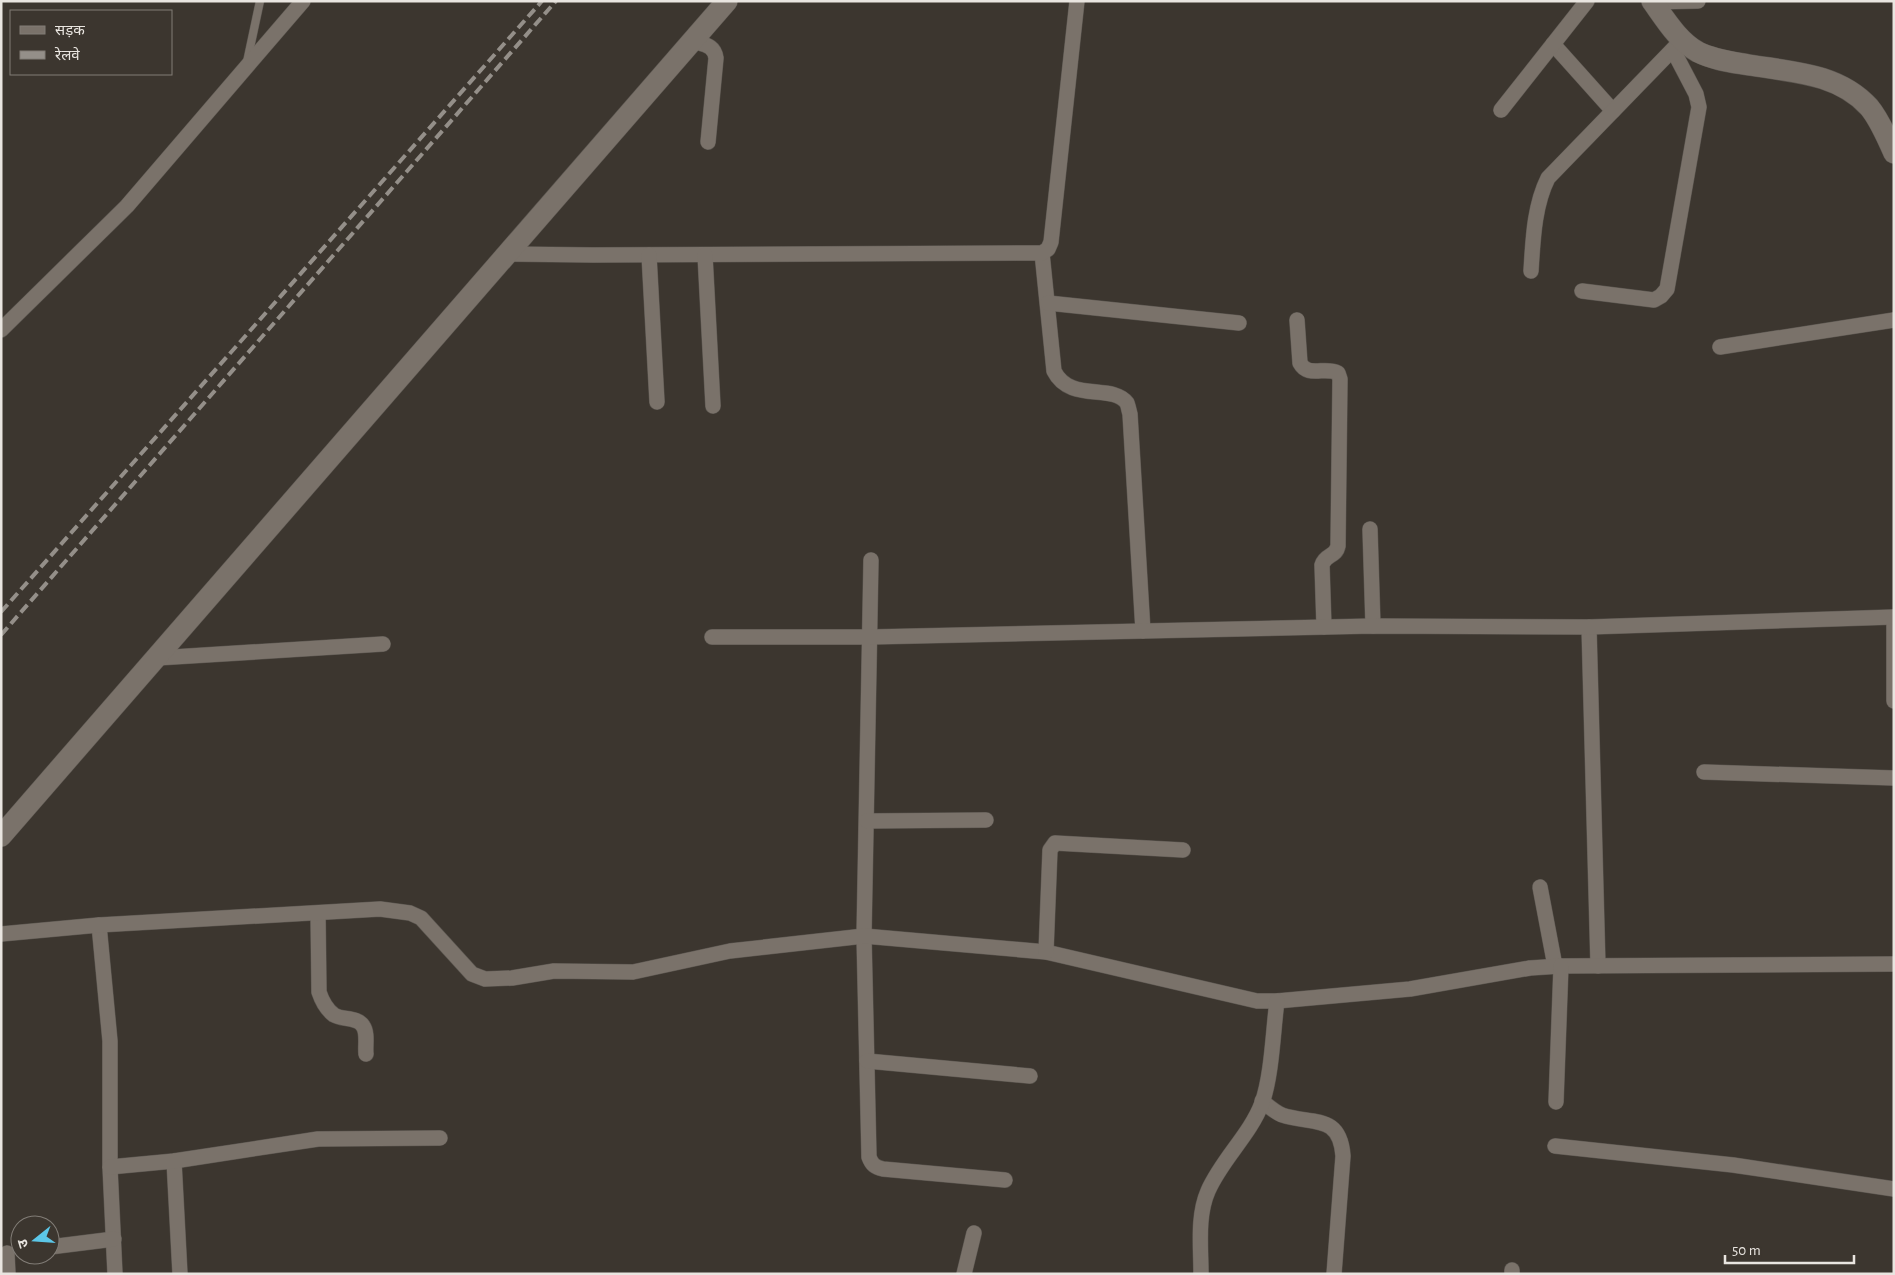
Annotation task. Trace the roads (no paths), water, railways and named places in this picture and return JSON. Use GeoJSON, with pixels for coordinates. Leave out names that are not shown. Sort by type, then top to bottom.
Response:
{"type":"FeatureCollection","features":[{"type":"Feature","properties":{"kind":"street"},"geometry":{"type":"LineString","coordinates":[[1,330],[127,206],[303,1]]}},
{"type":"Feature","properties":{"kind":"street"},"geometry":{"type":"LineString","coordinates":[[1,836],[727,1]]}},
{"type":"Feature","properties":{"kind":"street"},"geometry":{"type":"LineString","coordinates":[[508,254],[1042,254],[1052,242],[1077,1]]}},
{"type":"Feature","properties":{"kind":"street"},"geometry":{"type":"LineString","coordinates":[[1501,110],[1587,1]]}},
{"type":"Feature","properties":{"kind":"street"},"geometry":{"type":"LineString","coordinates":[[1582,291],[1654,300],[1667,289],[1699,107],[1678,45],[1652,2],[1698,1]]}},
{"type":"Feature","properties":{"kind":"street"},"geometry":{"type":"LineString","coordinates":[[693,40],[711,47],[715,51],[716,58],[708,142]]}},
{"type":"Feature","properties":{"kind":"street"},"geometry":{"type":"LineString","coordinates":[[1553,44],[1613,111]]}},
{"type":"Feature","properties":{"kind":"street"},"geometry":{"type":"LineString","coordinates":[[1531,271],[1533,234],[1542,190],[1548,178],[1678,45]]}},
{"type":"Feature","properties":{"kind":"street"},"geometry":{"type":"LineString","coordinates":[[1678,45],[1720,60],[1815,76],[1833,81],[1852,91],[1870,108],[1884,131],[1894,153]]}},
{"type":"Feature","properties":{"kind":"street"},"geometry":{"type":"LineString","coordinates":[[1042,254],[1054,371],[1059,380],[1068,387],[1117,396],[1126,403],[1130,414],[1143,631]]}},
{"type":"Feature","properties":{"kind":"street"},"geometry":{"type":"LineString","coordinates":[[649,255],[657,402]]}},
{"type":"Feature","properties":{"kind":"street"},"geometry":{"type":"LineString","coordinates":[[705,255],[713,406]]}},
{"type":"Feature","properties":{"kind":"street"},"geometry":{"type":"LineString","coordinates":[[1048,303],[1239,322]]}},
{"type":"Feature","properties":{"kind":"street"},"geometry":{"type":"LineString","coordinates":[[1297,320],[1300,363],[1303,368],[1308,371],[1333,370],[1338,373],[1340,379],[1338,546],[1337,551],[1327,556],[1322,565],[1324,627]]}},
{"type":"Feature","properties":{"kind":"street"},"geometry":{"type":"LineString","coordinates":[[1720,347],[1894,320]]}},
{"type":"Feature","properties":{"kind":"street"},"geometry":{"type":"LineString","coordinates":[[1370,529],[1373,626]]}},
{"type":"Feature","properties":{"kind":"street"},"geometry":{"type":"LineString","coordinates":[[871,560],[864,936],[869,1157],[871,1163],[876,1167],[1005,1180]]}},
{"type":"Feature","properties":{"kind":"street"},"geometry":{"type":"LineString","coordinates":[[712,637],[870,637],[1373,626],[1589,626],[1894,617],[1894,701]]}},
{"type":"Feature","properties":{"kind":"street"},"geometry":{"type":"LineString","coordinates":[[1589,626],[1598,966]]}},
{"type":"Feature","properties":{"kind":"street"},"geometry":{"type":"LineString","coordinates":[[157,658],[383,644]]}},
{"type":"Feature","properties":{"kind":"street"},"geometry":{"type":"LineString","coordinates":[[1704,772],[1894,778]]}},
{"type":"Feature","properties":{"kind":"street"},"geometry":{"type":"LineString","coordinates":[[867,821],[986,820]]}},
{"type":"Feature","properties":{"kind":"street"},"geometry":{"type":"LineString","coordinates":[[1046,952],[1050,850],[1055,843],[1183,850]]}},
{"type":"Feature","properties":{"kind":"street"},"geometry":{"type":"LineString","coordinates":[[1540,887],[1558,966],[1556,1102]]}},
{"type":"Feature","properties":{"kind":"street"},"geometry":{"type":"LineString","coordinates":[[1,934],[99,925],[380,910],[410,913],[421,918],[472,974],[484,979],[512,978],[554,971],[633,972],[730,950],[864,936],[1046,952],[1257,1001],[1277,1001],[1410,989],[1530,968],[1558,966],[1894,964]]}},
{"type":"Feature","properties":{"kind":"street"},"geometry":{"type":"LineString","coordinates":[[318,913],[317,971],[319,992],[323,1003],[334,1014],[363,1024],[366,1054]]}},
{"type":"Feature","properties":{"kind":"street"},"geometry":{"type":"LineString","coordinates":[[99,925],[110,1041],[110,1167],[115,1274]]}},
{"type":"Feature","properties":{"kind":"street"},"geometry":{"type":"LineString","coordinates":[[1201,1274],[1202,1214],[1208,1192],[1217,1174],[1255,1119],[1262,1102],[1277,1001]]}},
{"type":"Feature","properties":{"kind":"street"},"geometry":{"type":"LineString","coordinates":[[867,1061],[1030,1076]]}},
{"type":"Feature","properties":{"kind":"street"},"geometry":{"type":"LineString","coordinates":[[1262,1102],[1282,1115],[1314,1120],[1331,1126],[1338,1134],[1343,1156],[1334,1274]]}},
{"type":"Feature","properties":{"kind":"street"},"geometry":{"type":"LineString","coordinates":[[110,1167],[174,1161],[318,1139],[440,1138]]}},
{"type":"Feature","properties":{"kind":"street"},"geometry":{"type":"LineString","coordinates":[[1555,1146],[1733,1165],[1894,1189]]}},
{"type":"Feature","properties":{"kind":"street"},"geometry":{"type":"LineString","coordinates":[[174,1161],[180,1274]]}},
{"type":"Feature","properties":{"kind":"street"},"geometry":{"type":"LineString","coordinates":[[964,1274],[974,1234]]}},
{"type":"Feature","properties":{"kind":"street"},"geometry":{"type":"LineString","coordinates":[[60,1246],[114,1239]]}},
{"type":"Feature","properties":{"kind":"street"},"geometry":{"type":"LineString","coordinates":[[8,1274],[9,1252]]}},
{"type":"Feature","properties":{"kind":"lane"},"geometry":{"type":"LineString","coordinates":[[246,67],[260,1]]}},
{"type":"Feature","properties":{"kind":"railway"},"geometry":{"type":"LineString","coordinates":[[1,612],[542,1]]}},
{"type":"Feature","properties":{"kind":"railway"},"geometry":{"type":"LineString","coordinates":[[1,635],[556,1]]}}]}
